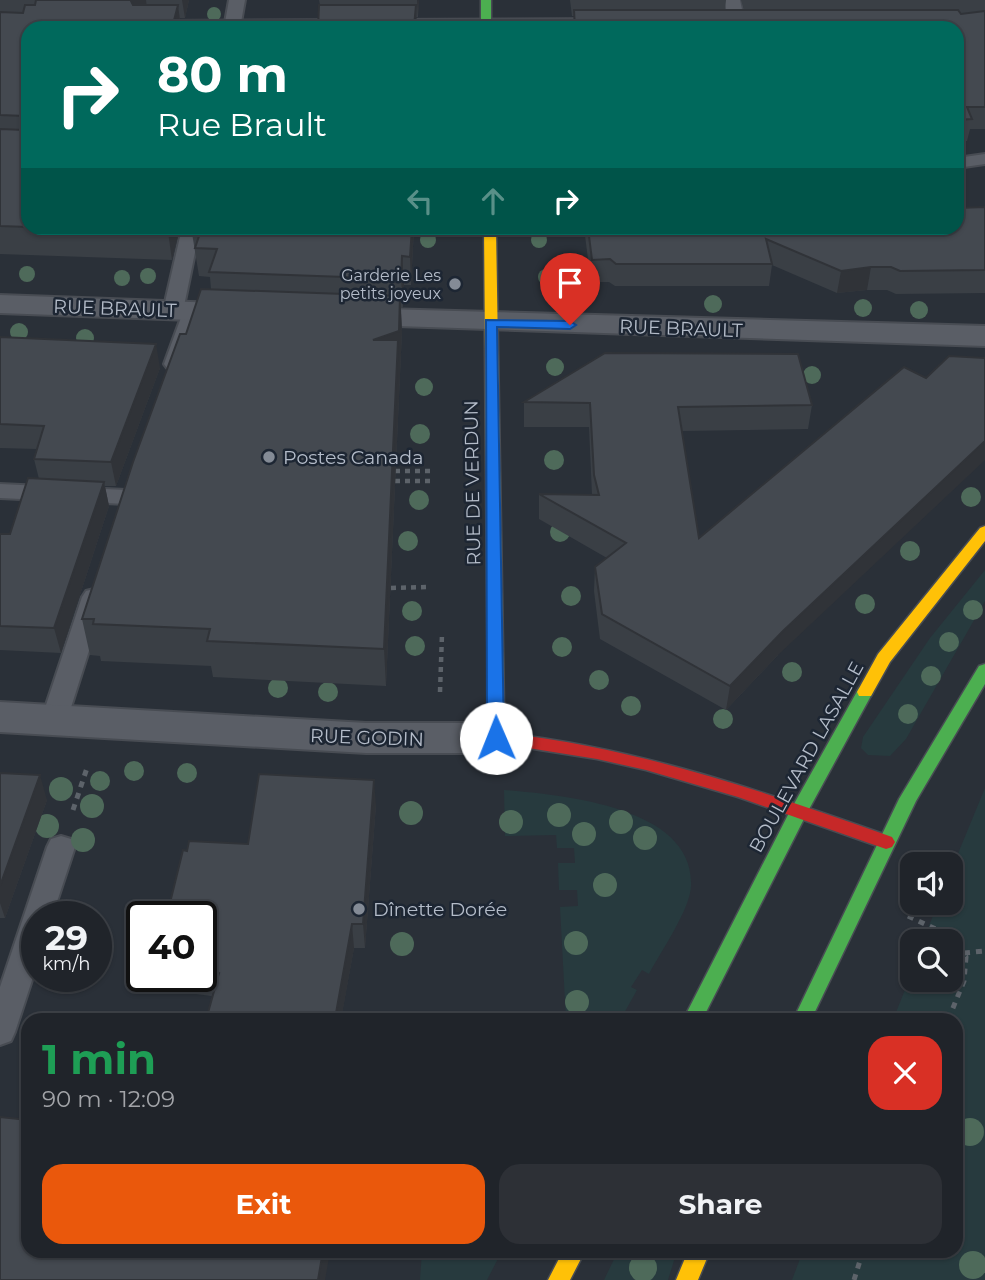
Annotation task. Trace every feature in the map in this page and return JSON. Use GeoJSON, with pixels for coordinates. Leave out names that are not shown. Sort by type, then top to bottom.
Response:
{"type":"FeatureCollection","features":[{"type":"Feature","properties":{"kind":"street"},"geometry":{"type":"LineString","coordinates":[[486,0],[486,21]]}},
{"type":"Feature","properties":{"kind":"street","name":"RUE DE VERDUN"},"geometry":{"type":"LineString","coordinates":[[490,235],[496,738]]}},
{"type":"Feature","properties":{"kind":"street","name":"RUE BRAULT"},"geometry":{"type":"LineString","coordinates":[[0,304],[275,314]]}},
{"type":"Feature","properties":{"kind":"street","name":"RUE BRAULT"},"geometry":{"type":"LineString","coordinates":[[316,316],[985,337]]}},
{"type":"Feature","properties":{"kind":"street","name":"BOULEVARD LASALLE"},"geometry":{"type":"LineString","coordinates":[[696,1013],[799,811],[884,658],[985,531]]}},
{"type":"Feature","properties":{"kind":"street"},"geometry":{"type":"LineString","coordinates":[[805,1013],[886,842],[985,670]]}},
{"type":"Feature","properties":{"kind":"street","name":"RUE GODIN"},"geometry":{"type":"LineString","coordinates":[[0,718],[366,738],[537,740],[633,757],[706,778],[886,842]]}},
{"type":"Feature","properties":{"kind":"street"},"geometry":{"type":"LineString","coordinates":[[559,1280],[570,1258]]}},
{"type":"Feature","properties":{"kind":"street"},"geometry":{"type":"LineString","coordinates":[[687,1280],[696,1258]]}},
{"type":"Feature","properties":{"kind":"lane"},"geometry":{"type":"LineString","coordinates":[[233,21],[237,0]]}},
{"type":"Feature","properties":{"kind":"lane"},"geometry":{"type":"LineString","coordinates":[[732,0],[737,21]]}},
{"type":"Feature","properties":{"kind":"lane"},"geometry":{"type":"LineString","coordinates":[[964,162],[985,159]]}},
{"type":"Feature","properties":{"kind":"lane"},"geometry":{"type":"LineString","coordinates":[[167,383],[183,311],[190,235]]}},
{"type":"Feature","properties":{"kind":"lane"},"geometry":{"type":"LineString","coordinates":[[118,522],[135,471]]}},
{"type":"Feature","properties":{"kind":"lane"},"geometry":{"type":"LineString","coordinates":[[0,491],[126,496]]}},
{"type":"Feature","properties":{"kind":"lane"},"geometry":{"type":"LineString","coordinates":[[54,720],[102,572]]}},
{"type":"Feature","properties":{"kind":"lane"},"geometry":{"type":"LineString","coordinates":[[43,901],[61,847]]}},
{"type":"Feature","properties":{"kind":"lane"},"geometry":{"type":"LineString","coordinates":[[3,1015],[21,964]]}},
{"type":"Feature","properties":{"kind":"path"},"geometry":{"type":"LineString","coordinates":[[396,471],[434,471]]}},
{"type":"Feature","properties":{"kind":"path"},"geometry":{"type":"LineString","coordinates":[[395,481],[434,481]]}},
{"type":"Feature","properties":{"kind":"path"},"geometry":{"type":"LineString","coordinates":[[390,588],[430,587]]}},
{"type":"Feature","properties":{"kind":"path"},"geometry":{"type":"LineString","coordinates":[[61,847],[90,758]]}},
{"type":"Feature","properties":{"kind":"path"},"geometry":{"type":"LineString","coordinates":[[922,920],[951,936],[964,953],[967,968],[951,1013]]}},
{"type":"Feature","properties":{"kind":"path"},"geometry":{"type":"LineString","coordinates":[[964,953],[985,951]]}},
{"type":"Feature","properties":{"kind":"path"},"geometry":{"type":"LineString","coordinates":[[854,1280],[861,1258]]}},
{"type":"Feature","properties":{"kind":"green space"},"geometry":{"type":"Polygon","coordinates":[[[985,570],[985,601],[906,739],[890,756],[868,755],[861,748],[863,737],[930,638],[985,570]]]}},
{"type":"Feature","properties":{"kind":"green space"},"geometry":{"type":"Polygon","coordinates":[[[985,788],[985,1280],[792,1280],[800,1258],[963,1258],[963,1013],[896,1013],[904,992],[963,992],[963,929],[928,929],[933,915],[963,915],[963,852],[959,852],[985,788]]]}},
{"type":"Feature","properties":{"kind":"green space"},"geometry":{"type":"Polygon","coordinates":[[[504,790],[557,796],[589,801],[648,822],[671,838],[686,859],[691,886],[686,907],[649,974],[642,970],[631,987],[637,990],[624,1013],[566,1013],[560,907],[578,906],[577,890],[559,890],[558,863],[575,863],[574,848],[557,848],[556,835],[505,836],[504,790]]]}},
{"type":"Feature","properties":{"kind":"green space"},"geometry":{"type":"Polygon","coordinates":[[[422,1258],[498,1258],[487,1280],[420,1280],[422,1258]]]}},
{"type":"Feature","properties":{"kind":"green space"},"geometry":{"type":"Polygon","coordinates":[[[615,1258],[675,1258],[668,1280],[604,1280],[615,1258]]]}},
{"type":"Feature","properties":{"kind":"building"},"geometry":{"type":"Polygon","coordinates":[[[36,0],[131,0],[133,5],[178,5],[174,21],[21,21],[21,116],[0,115],[0,12],[23,13],[25,5],[35,5],[36,0]]]}},
{"type":"Feature","properties":{"kind":"building"},"geometry":{"type":"Polygon","coordinates":[[[319,5],[416,5],[415,21],[318,21],[319,5]]]}},
{"type":"Feature","properties":{"kind":"building"},"geometry":{"type":"Polygon","coordinates":[[[574,10],[958,10],[961,14],[985,11],[985,107],[967,107],[972,119],[964,120],[964,21],[575,21],[574,10]]]}},
{"type":"Feature","properties":{"kind":"building"},"geometry":{"type":"Polygon","coordinates":[[[0,129],[21,130],[21,227],[0,226],[0,129]]]}},
{"type":"Feature","properties":{"kind":"building"},"geometry":{"type":"Polygon","coordinates":[[[985,207],[985,270],[900,271],[891,267],[871,267],[841,271],[766,239],[772,264],[616,264],[610,259],[592,260],[589,235],[964,235],[964,208],[985,207]]]}},
{"type":"Feature","properties":{"kind":"building"},"geometry":{"type":"Polygon","coordinates":[[[199,235],[412,235],[410,257],[402,256],[401,279],[209,272],[217,249],[195,248],[199,235]]]}},
{"type":"Feature","properties":{"kind":"building"},"geometry":{"type":"Polygon","coordinates":[[[201,289],[400,296],[399,331],[373,340],[398,340],[384,649],[207,641],[210,629],[93,624],[94,619],[82,619],[133,462],[180,334],[186,334],[201,289]]]}},
{"type":"Feature","properties":{"kind":"building"},"geometry":{"type":"Polygon","coordinates":[[[0,337],[156,344],[111,462],[34,459],[44,426],[0,424],[0,337]]]}},
{"type":"Feature","properties":{"kind":"building"},"geometry":{"type":"Polygon","coordinates":[[[605,353],[798,354],[812,405],[678,407],[699,538],[904,367],[926,378],[949,356],[985,358],[985,441],[783,631],[730,686],[602,614],[595,567],[626,543],[539,494],[599,495],[594,475],[590,403],[524,402],[605,353]]]}},
{"type":"Feature","properties":{"kind":"building"},"geometry":{"type":"Polygon","coordinates":[[[28,478],[104,482],[54,628],[0,626],[0,534],[10,534],[28,478]]]}},
{"type":"Feature","properties":{"kind":"building"},"geometry":{"type":"Polygon","coordinates":[[[0,773],[40,775],[0,886],[0,773]]]}},
{"type":"Feature","properties":{"kind":"building"},"geometry":{"type":"Polygon","coordinates":[[[259,774],[374,780],[363,924],[352,924],[336,1013],[208,1013],[214,992],[217,992],[219,973],[217,901],[170,901],[183,850],[187,851],[189,841],[248,844],[259,774]]]}},
{"type":"Feature","properties":{"kind":"building"},"geometry":{"type":"Polygon","coordinates":[[[0,1117],[21,1119],[21,1258],[322,1258],[318,1280],[0,1280],[0,1117]]]}},
{"type":"Feature","properties":{"kind":"traffic: fast"},"geometry":{"type":"LineString","coordinates":[[486,0],[486,21]]}},
{"type":"Feature","properties":{"kind":"traffic: fast"},"geometry":{"type":"LineString","coordinates":[[805,1013],[908,799],[985,670]]}},
{"type":"Feature","properties":{"kind":"traffic: fast"},"geometry":{"type":"LineString","coordinates":[[696,1013],[799,811],[865,692]]}},
{"type":"Feature","properties":{"kind":"traffic: slow"},"geometry":{"type":"LineString","coordinates":[[490,235],[496,711]]}},
{"type":"Feature","properties":{"kind":"traffic: slow"},"geometry":{"type":"LineString","coordinates":[[865,692],[884,658],[985,531]]}},
{"type":"Feature","properties":{"kind":"traffic: slow"},"geometry":{"type":"LineString","coordinates":[[559,1280],[570,1258]]}},
{"type":"Feature","properties":{"kind":"traffic: slow"},"geometry":{"type":"LineString","coordinates":[[687,1280],[696,1258]]}},
{"type":"Feature","properties":{"kind":"traffic: jam"},"geometry":{"type":"LineString","coordinates":[[496,711],[496,738],[597,752],[646,764],[742,792],[886,842]]}},
{"type":"Feature","properties":{"kind":"place","name":"Garderie Les petits joyeux"},"geometry":{"type":"Point","coordinates":[455,284]}},
{"type":"Feature","properties":{"kind":"place","name":"Postes Canada"},"geometry":{"type":"Point","coordinates":[269,457]}},
{"type":"Feature","properties":{"kind":"place","name":"Dînette Dorée"},"geometry":{"type":"Point","coordinates":[359,909]}},
{"type":"Feature","properties":{"kind":"route"},"geometry":{"type":"LineString","coordinates":[[496,738],[491,323],[570,325]]}}]}
